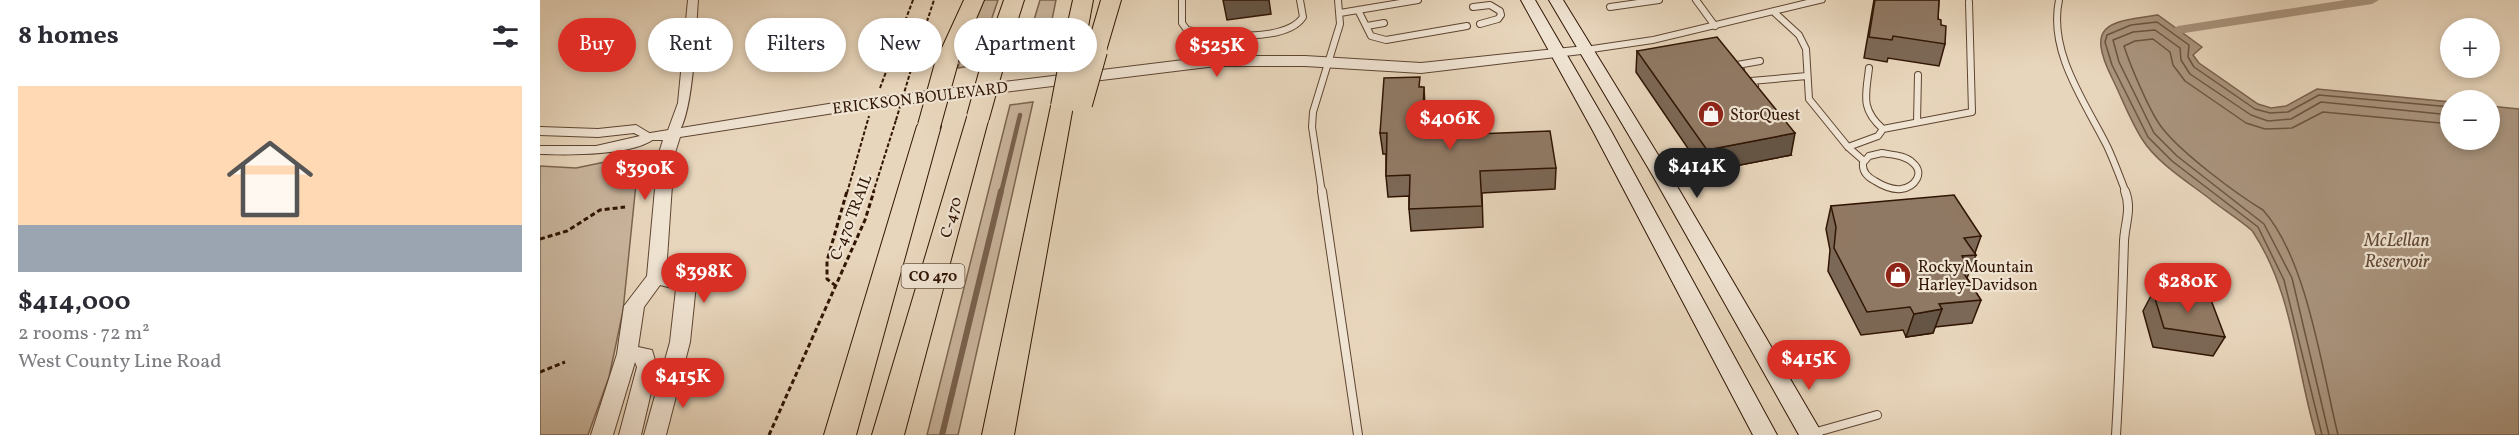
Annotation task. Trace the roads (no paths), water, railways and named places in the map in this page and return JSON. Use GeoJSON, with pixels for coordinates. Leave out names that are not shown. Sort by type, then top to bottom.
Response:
{"type":"FeatureCollection","features":[{"type":"Feature","properties":{"kind":"highway"},"geometry":{"type":"LineString","coordinates":[[948,61],[949,44],[961,0]]}},
{"type":"Feature","properties":{"kind":"highway"},"geometry":{"type":"LineString","coordinates":[[840,435],[948,61],[974,0]]}},
{"type":"Feature","properties":{"kind":"highway","name":"C-470"},"geometry":{"type":"LineString","coordinates":[[888,435],[993,63],[1014,0]]}},
{"type":"Feature","properties":{"kind":"highway"},"geometry":{"type":"LineString","coordinates":[[998,435],[1024,296],[1037,281],[1072,105],[1072,54],[1083,0]]}},
{"type":"Feature","properties":{"kind":"highway"},"geometry":{"type":"LineString","coordinates":[[1072,105],[1096,51],[1111,0]]}},
{"type":"Feature","properties":{"kind":"main road"},"geometry":{"type":"LineString","coordinates":[[1528,0],[1602,131],[1766,435]]}},
{"type":"Feature","properties":{"kind":"main road"},"geometry":{"type":"LineString","coordinates":[[1556,0],[1662,176],[1811,434]]}},
{"type":"Feature","properties":{"kind":"street"},"geometry":{"type":"LineString","coordinates":[[602,435],[627,354],[634,306],[656,277],[666,156],[684,103],[693,0]]}},
{"type":"Feature","properties":{"kind":"street"},"geometry":{"type":"LineString","coordinates":[[1586,50],[1636,44],[1775,13],[1820,0]]}},
{"type":"Feature","properties":{"kind":"street","name":"ERICKSON BOULEVARD"},"geometry":{"type":"LineString","coordinates":[[650,137],[847,106],[1143,68],[1246,60],[1440,67],[1586,50]]}},
{"type":"Feature","properties":{"kind":"street"},"geometry":{"type":"LineString","coordinates":[[540,131],[598,133],[636,129],[650,137]]}},
{"type":"Feature","properties":{"kind":"street"},"geometry":{"type":"LineString","coordinates":[[540,150],[583,150],[624,146],[650,137]]}},
{"type":"Feature","properties":{"kind":"street"},"geometry":{"type":"LineString","coordinates":[[655,435],[680,342],[686,285],[656,277]]}},
{"type":"Feature","properties":{"kind":"street"},"geometry":{"type":"LineString","coordinates":[[627,354],[645,356],[647,367],[630,435]]}},
{"type":"Feature","properties":{"kind":"lane"},"geometry":{"type":"LineString","coordinates":[[1182,0],[1182,23],[1187,30],[1204,33],[1273,34],[1291,29],[1301,21],[1303,15],[1300,0]]}},
{"type":"Feature","properties":{"kind":"lane"},"geometry":{"type":"LineString","coordinates":[[1338,0],[1340,24],[1313,112],[1312,127],[1358,435]]}},
{"type":"Feature","properties":{"kind":"lane"},"geometry":{"type":"LineString","coordinates":[[1340,13],[1418,0]]}},
{"type":"Feature","properties":{"kind":"lane"},"geometry":{"type":"LineString","coordinates":[[1610,7],[1659,0]]}},
{"type":"Feature","properties":{"kind":"lane"},"geometry":{"type":"LineString","coordinates":[[1696,0],[1715,26]]}},
{"type":"Feature","properties":{"kind":"lane"},"geometry":{"type":"LineString","coordinates":[[2059,0],[2056,14],[2060,42],[2069,73],[2108,148],[2130,203],[2124,238],[2124,293],[2116,435]]}},
{"type":"Feature","properties":{"kind":"lane"},"geometry":{"type":"LineString","coordinates":[[1848,147],[1878,136],[1883,129],[1972,112],[1969,2]]}},
{"type":"Feature","properties":{"kind":"lane"},"geometry":{"type":"LineString","coordinates":[[1473,7],[1487,4],[1496,6],[1500,10],[1501,15],[1498,20],[1480,24]]}},
{"type":"Feature","properties":{"kind":"lane"},"geometry":{"type":"LineString","coordinates":[[1358,10],[1371,36],[1386,40],[1467,26]]}},
{"type":"Feature","properties":{"kind":"lane"},"geometry":{"type":"LineString","coordinates":[[1775,13],[1802,39],[1807,47],[1806,90],[1809,99],[1848,147],[1864,161]]}},
{"type":"Feature","properties":{"kind":"lane"},"geometry":{"type":"LineString","coordinates":[[1367,26],[1384,23]]}},
{"type":"Feature","properties":{"kind":"lane"},"geometry":{"type":"LineString","coordinates":[[1758,90],[1737,65],[1760,61]]}},
{"type":"Feature","properties":{"kind":"lane"},"geometry":{"type":"LineString","coordinates":[[1869,68],[1865,111],[1870,120],[1883,129]]}},
{"type":"Feature","properties":{"kind":"lane"},"geometry":{"type":"LineString","coordinates":[[1917,122],[1918,75]]}},
{"type":"Feature","properties":{"kind":"lane"},"geometry":{"type":"LineString","coordinates":[[1751,81],[1807,76]]}},
{"type":"Feature","properties":{"kind":"lane"},"geometry":{"type":"LineString","coordinates":[[1893,153],[1913,162],[1921,176],[1918,182],[1911,186],[1889,187],[1869,178],[1863,171],[1864,161],[1872,154],[1893,153]]}},
{"type":"Feature","properties":{"kind":"lane"},"geometry":{"type":"LineString","coordinates":[[1811,434],[1877,416]]}},
{"type":"Feature","properties":{"kind":"water","name":"McLellan Reservoir"},"geometry":{"type":"Polygon","coordinates":[[[2158,15],[2202,47],[2193,55],[2199,63],[2258,104],[2271,108],[2286,106],[2317,89],[2440,101],[2440,150],[2500,150],[2500,107],[2519,109],[2519,435],[2316,435],[2285,305],[2277,280],[2253,232],[2173,172],[2148,148],[2112,78],[2104,60],[2101,46],[2102,36],[2106,28],[2126,20],[2158,15]]]}},
{"type":"Feature","properties":{"kind":"water"},"geometry":{"type":"Polygon","coordinates":[[[1479,108],[1485,116],[1467,125],[1446,128],[1441,125],[1442,109],[1479,108]]]}},
{"type":"Feature","properties":{"kind":"waterway"},"geometry":{"type":"LineString","coordinates":[[2178,30],[2372,0]]}},
{"type":"Feature","properties":{"kind":"waterway"},"geometry":{"type":"LineString","coordinates":[[1001,193],[1020,115]]}},
{"type":"Feature","properties":{"kind":"waterway"},"geometry":{"type":"LineString","coordinates":[[942,435],[1001,191]]}},
{"type":"Feature","properties":{"kind":"place","name":"StorQuest"},"geometry":{"type":"Point","coordinates":[1711,114]}},
{"type":"Feature","properties":{"kind":"place","name":"Rocky Mountain Harley-Davidson"},"geometry":{"type":"Point","coordinates":[1898,275]}}]}
